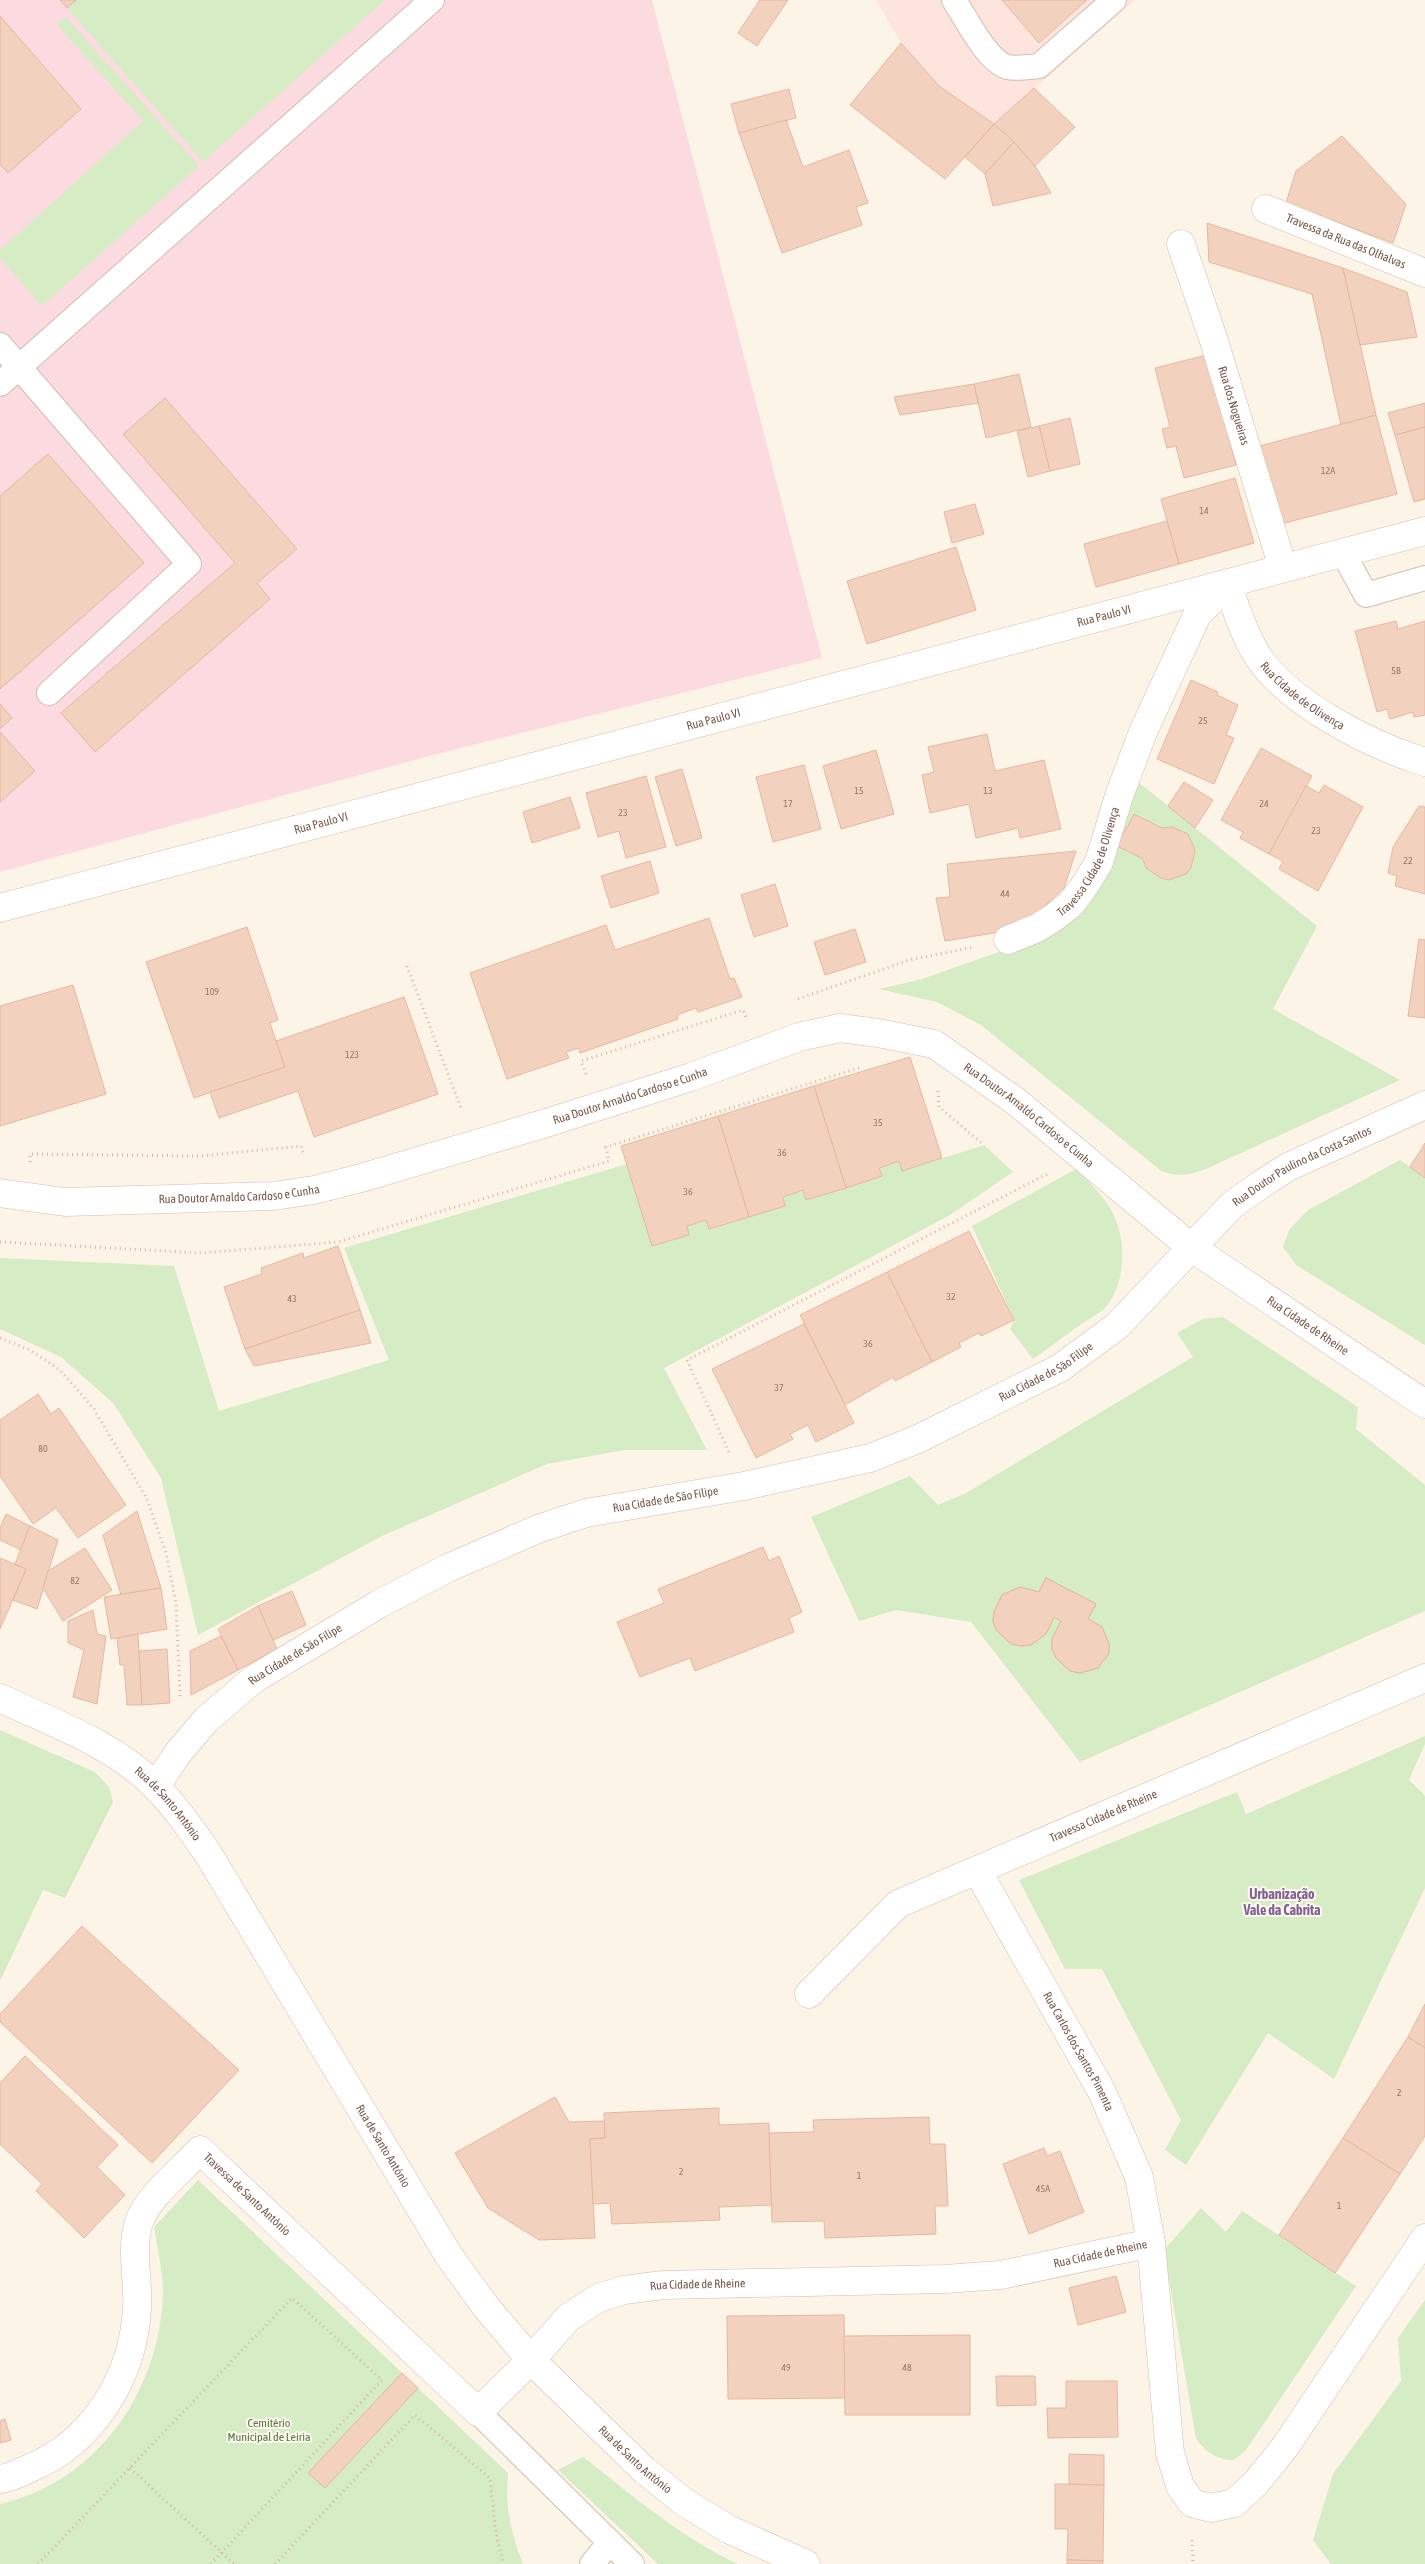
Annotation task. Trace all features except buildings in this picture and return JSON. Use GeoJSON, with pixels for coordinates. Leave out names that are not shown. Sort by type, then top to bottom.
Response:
{"type":"FeatureCollection","features":[{"type":"Feature","properties":{"kind":"street","name":"Travessa da Rua das Olhalvas"},"geometry":{"type":"LineString","coordinates":[[1266,209],[1425,273]]}},
{"type":"Feature","properties":{"kind":"street","name":"Rua dos Nogueiras"},"geometry":{"type":"LineString","coordinates":[[1181,244],[1217,350],[1283,568]]}},
{"type":"Feature","properties":{"kind":"street","name":"Rua Paulo VI"},"geometry":{"type":"LineString","coordinates":[[0,908],[1425,531]]}},
{"type":"Feature","properties":{"kind":"street","name":"Rua Cidade de Olivença"},"geometry":{"type":"LineString","coordinates":[[1227,584],[1253,648],[1271,674],[1329,718],[1402,755],[1425,762]]}},
{"type":"Feature","properties":{"kind":"street","name":"Travessa Cidade de Olivença"},"geometry":{"type":"LineString","coordinates":[[1008,940],[1038,928],[1053,918],[1071,904],[1085,885],[1099,862],[1119,796],[1144,732],[1197,615],[1227,584]]}},
{"type":"Feature","properties":{"kind":"street","name":"Rua Doutor Arnaldo Cardoso e Cunha"},"geometry":{"type":"LineString","coordinates":[[0,1193],[65,1202],[274,1196],[361,1178],[691,1077],[799,1037],[840,1028],[934,1044],[1014,1100],[1192,1248]]}},
{"type":"Feature","properties":{"kind":"street","name":"Rua Doutor Paulino da Costa Santos"},"geometry":{"type":"LineString","coordinates":[[1192,1248],[1232,1205],[1288,1167],[1425,1105]]}},
{"type":"Feature","properties":{"kind":"street","name":"Rua Cidade de Rheine"},"geometry":{"type":"LineString","coordinates":[[1192,1248],[1425,1404]]}},
{"type":"Feature","properties":{"kind":"street","name":"Rua Cidade de São Filipe"},"geometry":{"type":"LineString","coordinates":[[156,1786],[178,1752],[206,1720],[254,1678],[379,1604],[448,1568],[538,1529],[586,1513],[744,1486],[870,1458],[918,1439],[1060,1368],[1117,1326],[1192,1248]]}},
{"type":"Feature","properties":{"kind":"street","name":"Travessa Cidade de Rheine"},"geometry":{"type":"LineString","coordinates":[[808,1994],[898,1904],[1425,1678]]}},
{"type":"Feature","properties":{"kind":"street","name":"Rua de Santo António"},"geometry":{"type":"LineString","coordinates":[[0,1698],[90,1740],[121,1758],[156,1786],[181,1815],[210,1857],[449,2256],[486,2308],[531,2360],[644,2470],[684,2502],[728,2529],[806,2564]]}},
{"type":"Feature","properties":{"kind":"street","name":"Rua Carlos dos Santos Pimenta"},"geometry":{"type":"LineString","coordinates":[[977,1870],[1102,2092],[1139,2177],[1151,2243]]}},
{"type":"Feature","properties":{"kind":"street","name":"Travessa de Santo António"},"geometry":{"type":"LineString","coordinates":[[0,2479],[40,2464],[62,2452],[103,2410],[119,2384],[130,2351],[137,2309],[136,2239],[139,2222],[147,2205],[200,2150],[478,2412]]}},
{"type":"Feature","properties":{"kind":"street","name":"Rua Cidade de Rheine"},"geometry":{"type":"LineString","coordinates":[[531,2360],[568,2318],[598,2298],[624,2290],[663,2285],[945,2279],[1001,2275],[1151,2243],[1170,2453],[1180,2486],[1192,2503],[1211,2508],[1234,2503],[1255,2484],[1285,2447],[1425,2238]]}},
{"type":"Feature","properties":{"kind":"street"},"geometry":{"type":"LineString","coordinates":[[478,2412],[531,2360]]}},
{"type":"Feature","properties":{"kind":"lane"},"geometry":{"type":"LineString","coordinates":[[0,384],[432,0]]}},
{"type":"Feature","properties":{"kind":"lane"},"geometry":{"type":"LineString","coordinates":[[954,0],[991,57],[1007,67],[1039,66],[1114,0]]}},
{"type":"Feature","properties":{"kind":"lane"},"geometry":{"type":"LineString","coordinates":[[0,345],[189,564],[49,693]]}},
{"type":"Feature","properties":{"kind":"lane"},"geometry":{"type":"LineString","coordinates":[[1343,553],[1366,595],[1425,578]]}},
{"type":"Feature","properties":{"kind":"lane"},"geometry":{"type":"LineString","coordinates":[[478,2412],[632,2564]]}},
{"type":"Feature","properties":{"kind":"lane"},"geometry":{"type":"LineString","coordinates":[[592,2564],[610,2542]]}},
{"type":"Feature","properties":{"kind":"path"},"geometry":{"type":"LineString","coordinates":[[820,991],[909,960],[1008,940]]}},
{"type":"Feature","properties":{"kind":"path"},"geometry":{"type":"LineString","coordinates":[[407,966],[475,1144]]}},
{"type":"Feature","properties":{"kind":"path"},"geometry":{"type":"LineString","coordinates":[[0,1242],[201,1253],[338,1242],[609,1161],[606,1147],[866,1066]]}},
{"type":"Feature","properties":{"kind":"path"},"geometry":{"type":"LineString","coordinates":[[938,1083],[940,1107],[984,1144]]}},
{"type":"Feature","properties":{"kind":"path"},"geometry":{"type":"LineString","coordinates":[[30,1163],[30,1154],[200,1156],[301,1146],[306,1161]]}},
{"type":"Feature","properties":{"kind":"path"},"geometry":{"type":"LineString","coordinates":[[744,1486],[687,1360],[1081,1157]]}},
{"type":"Feature","properties":{"kind":"path"},"geometry":{"type":"LineString","coordinates":[[0,1338],[30,1350],[60,1370],[94,1409],[147,1499],[166,1553],[176,1602],[180,1714],[191,1737]]}},
{"type":"Feature","properties":{"kind":"path"},"geometry":{"type":"LineString","coordinates":[[38,2564],[292,2298],[382,2380],[211,2564]]}},
{"type":"Feature","properties":{"kind":"path"},"geometry":{"type":"LineString","coordinates":[[275,2564],[415,2414],[490,2478],[496,2534],[504,2564]]}},
{"type":"Feature","properties":{"kind":"path"},"geometry":{"type":"LineString","coordinates":[[130,2468],[234,2564]]}},
{"type":"Feature","properties":{"kind":"shaded area"},"geometry":{"type":"Polygon","coordinates":[[[0,0],[652,0],[822,658],[441,753],[0,872],[0,0]]]}},
{"type":"Feature","properties":{"kind":"shaded area"},"geometry":{"type":"Polygon","coordinates":[[[876,0],[1135,0],[994,124],[939,86],[901,43],[876,0]]]}},
{"type":"Feature","properties":{"kind":"green space"},"geometry":{"type":"Polygon","coordinates":[[[76,0],[385,0],[203,162],[67,8],[76,0]]]}},
{"type":"Feature","properties":{"kind":"green space"},"geometry":{"type":"Polygon","coordinates":[[[66,17],[199,166],[42,306],[0,258],[0,250],[143,121],[57,25],[66,17]]]}},
{"type":"Feature","properties":{"kind":"green space"},"geometry":{"type":"Polygon","coordinates":[[[1137,781],[1317,926],[1273,1009],[1400,1080],[1206,1169],[1177,1175],[1160,1170],[981,1025],[937,1002],[879,989],[919,980],[1033,940],[1137,781]]]}},
{"type":"Feature","properties":{"kind":"green space"},"geometry":{"type":"Polygon","coordinates":[[[984,1145],[1013,1172],[950,1215],[664,1368],[707,1450],[625,1450],[547,1464],[382,1536],[198,1635],[161,1478],[113,1403],[61,1357],[0,1329],[0,1258],[174,1266],[219,1411],[389,1360],[344,1248],[627,1164],[653,1246],[689,1235],[687,1226],[706,1220],[709,1229],[785,1206],[783,1197],[803,1190],[806,1200],[882,1176],[879,1168],[899,1161],[903,1171],[984,1145]]]}},
{"type":"Feature","properties":{"kind":"green space"},"geometry":{"type":"Polygon","coordinates":[[[1400,1160],[1425,1178],[1425,1345],[1296,1265],[1283,1247],[1289,1230],[1308,1210],[1400,1160]]]}},
{"type":"Feature","properties":{"kind":"green space"},"geometry":{"type":"Polygon","coordinates":[[[1076,1169],[1104,1199],[1116,1221],[1122,1246],[1121,1273],[1112,1298],[1105,1308],[1033,1359],[1010,1329],[1014,1320],[972,1226],[1076,1169]]]}},
{"type":"Feature","properties":{"kind":"green space"},"geometry":{"type":"Polygon","coordinates":[[[1223,1317],[1358,1407],[1356,1429],[1425,1485],[1425,1611],[1080,1762],[971,1622],[896,1610],[859,1621],[811,1517],[910,1476],[938,1505],[966,1493],[1193,1357],[1177,1333],[1203,1319],[1223,1317]]]}},
{"type":"Feature","properties":{"kind":"green space"},"geometry":{"type":"Polygon","coordinates":[[[0,1730],[95,1772],[109,1787],[113,1802],[65,1898],[43,1890],[0,1981],[0,1730]]]}},
{"type":"Feature","properties":{"kind":"green space"},"geometry":{"type":"Polygon","coordinates":[[[1425,1736],[1425,1744],[1409,1780],[1425,1796],[1425,1888],[1334,2079],[1268,2033],[1186,2165],[1165,2150],[1181,2120],[1102,1969],[1065,1969],[1019,1880],[1237,1792],[1246,1814],[1425,1736]]]}},
{"type":"Feature","properties":{"kind":"green space","name":"Cemitério Municipal de Leiria"},"geometry":{"type":"Polygon","coordinates":[[[198,2180],[508,2473],[508,2508],[515,2542],[523,2564],[0,2564],[0,2504],[35,2493],[66,2476],[93,2454],[116,2428],[135,2398],[149,2365],[159,2331],[163,2295],[154,2227],[198,2180]]]}},
{"type":"Feature","properties":{"kind":"green space"},"geometry":{"type":"Polygon","coordinates":[[[1201,2208],[1226,2232],[1242,2211],[1356,2286],[1246,2450],[1234,2460],[1222,2459],[1213,2455],[1196,2439],[1164,2250],[1201,2208]]]}},
{"type":"Feature","properties":{"kind":"green space"},"geometry":{"type":"Polygon","coordinates":[[[1425,2300],[1425,2564],[1331,2564],[1313,2540],[1333,2474],[1401,2381],[1398,2338],[1425,2300]]]}},
{"type":"Feature","properties":{"kind":"green space"},"geometry":{"type":"Polygon","coordinates":[[[583,2457],[677,2529],[738,2564],[658,2564],[558,2470],[583,2457]]]}},
{"type":"Feature","properties":{"kind":"district","name":"Urbanização Vale da Cabrita"},"geometry":{"type":"Point","coordinates":[1282,1902]}}]}
